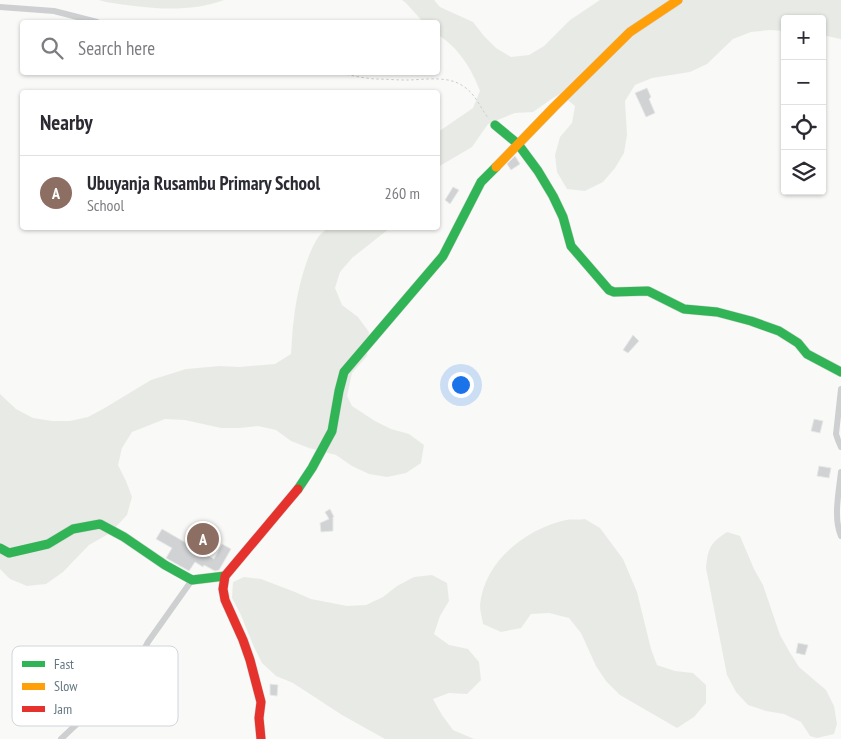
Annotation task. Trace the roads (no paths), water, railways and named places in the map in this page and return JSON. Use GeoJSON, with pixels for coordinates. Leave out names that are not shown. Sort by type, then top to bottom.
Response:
{"type":"FeatureCollection","features":[{"type":"Feature","properties":{"kind":"street"},"geometry":{"type":"LineString","coordinates":[[261,739],[259,718],[261,702],[243,640],[225,600],[224,576],[300,486],[312,468],[332,432],[344,372],[443,256],[480,182],[630,32],[678,0]]}},
{"type":"Feature","properties":{"kind":"street"},"geometry":{"type":"LineString","coordinates":[[0,7],[46,10],[88,20]]}},
{"type":"Feature","properties":{"kind":"street"},"geometry":{"type":"LineString","coordinates":[[495,125],[518,144],[538,171],[563,217],[571,246],[609,290],[614,292],[654,293],[684,309],[717,312],[751,321],[779,331],[798,343],[807,354],[841,372]]}},
{"type":"Feature","properties":{"kind":"street"},"geometry":{"type":"LineString","coordinates":[[841,389],[836,434],[841,447]]}},
{"type":"Feature","properties":{"kind":"street"},"geometry":{"type":"LineString","coordinates":[[841,472],[837,518],[841,536]]}},
{"type":"Feature","properties":{"kind":"street"},"geometry":{"type":"LineString","coordinates":[[0,548],[9,553],[48,544],[73,530],[100,524],[192,580],[224,576]]}},
{"type":"Feature","properties":{"kind":"street"},"geometry":{"type":"LineString","coordinates":[[146,646],[192,580]]}},
{"type":"Feature","properties":{"kind":"street"},"geometry":{"type":"LineString","coordinates":[[61,739],[75,726]]}},
{"type":"Feature","properties":{"kind":"place","name":"Ubuyanja Rusambu Primary School"},"geometry":{"type":"Point","coordinates":[203,539]}}]}
